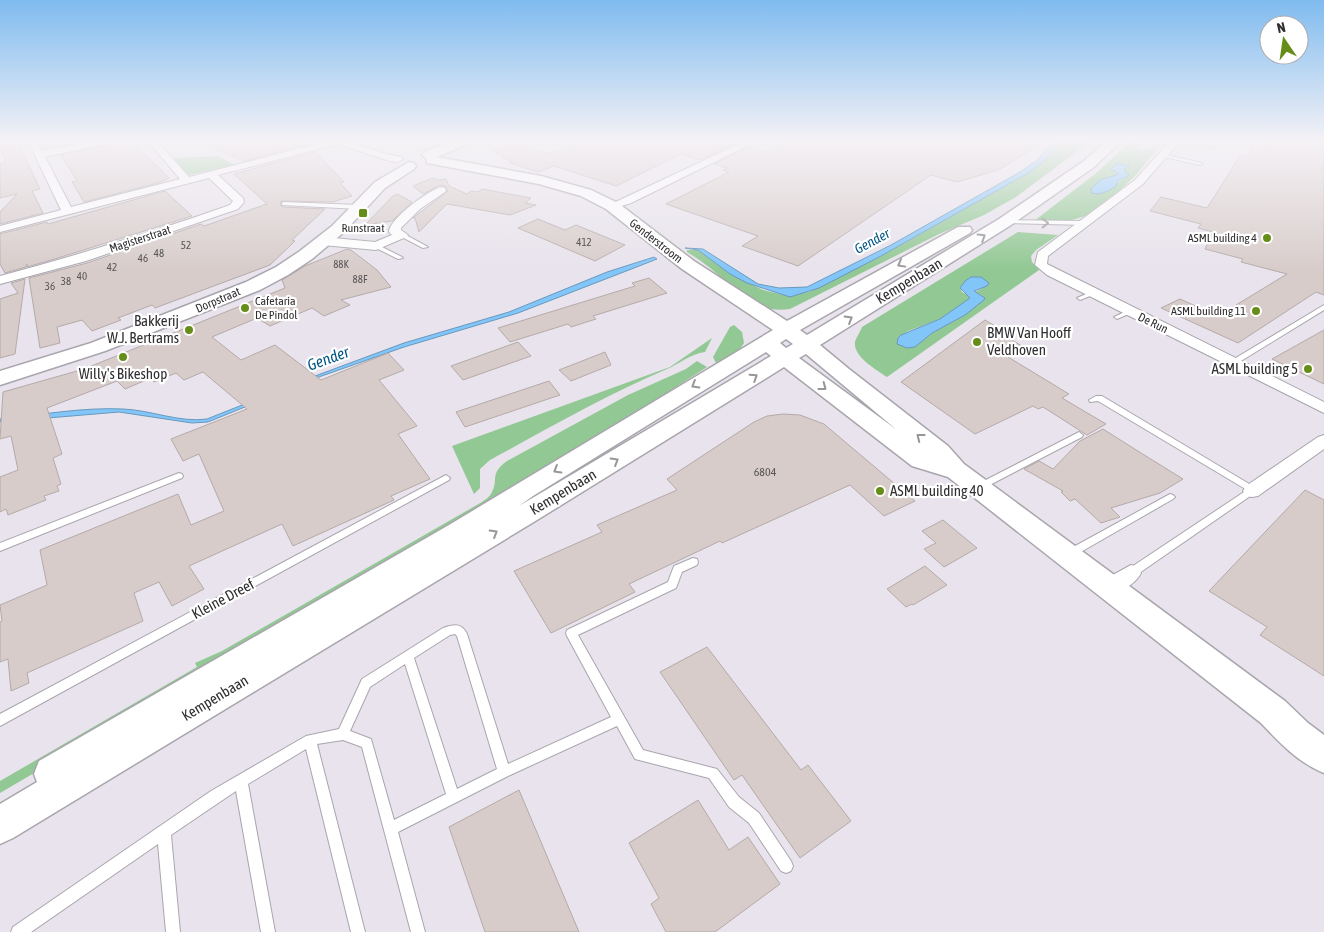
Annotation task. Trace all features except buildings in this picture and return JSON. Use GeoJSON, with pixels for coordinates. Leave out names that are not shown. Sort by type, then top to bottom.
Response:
{"type":"FeatureCollection","features":[{"type":"Feature","properties":{"kind":"main road","name":"Dorpstraat"},"geometry":{"type":"LineString","coordinates":[[0,378],[98,347],[253,286],[282,271],[323,241],[381,184]]}},
{"type":"Feature","properties":{"kind":"main road","name":"Genderstroom"},"geometry":{"type":"LineString","coordinates":[[556,184],[569,187],[598,198],[612,206],[688,265],[807,344]]}},
{"type":"Feature","properties":{"kind":"main road","name":"Kempenbaan"},"geometry":{"type":"LineString","coordinates":[[0,825],[528,513],[776,349],[787,330],[935,245],[1006,208],[1043,184]]}},
{"type":"Feature","properties":{"kind":"main road","name":"Kempenbaan"},"geometry":{"type":"LineString","coordinates":[[0,805],[458,532],[557,470],[776,349],[807,344],[1004,222],[1059,184]]}},
{"type":"Feature","properties":{"kind":"main road","name":"Genderstroom"},"geometry":{"type":"LineString","coordinates":[[688,265],[701,284],[776,349]]}},
{"type":"Feature","properties":{"kind":"main road"},"geometry":{"type":"LineString","coordinates":[[807,344],[854,385],[939,452],[955,470],[1066,555],[1120,580],[1273,712],[1296,735],[1324,756]]}},
{"type":"Feature","properties":{"kind":"main road"},"geometry":{"type":"LineString","coordinates":[[776,349],[818,384],[921,460],[955,470]]}},
{"type":"Feature","properties":{"kind":"main road"},"geometry":{"type":"LineString","coordinates":[[1273,712],[1324,741]]}},
{"type":"Feature","properties":{"kind":"street"},"geometry":{"type":"LineString","coordinates":[[54,184],[68,211]]}},
{"type":"Feature","properties":{"kind":"street"},"geometry":{"type":"LineString","coordinates":[[0,228],[169,184]]}},
{"type":"Feature","properties":{"kind":"street","name":"Magisterstraat"},"geometry":{"type":"LineString","coordinates":[[0,280],[82,258],[234,207],[239,202],[238,198],[223,184]]}},
{"type":"Feature","properties":{"kind":"street"},"geometry":{"type":"LineString","coordinates":[[612,206],[628,201],[662,184]]}},
{"type":"Feature","properties":{"kind":"street","name":"De Run"},"geometry":{"type":"LineString","coordinates":[[1136,184],[1042,255],[1041,265],[1087,295],[1131,312],[1235,366],[1324,408]]}},
{"type":"Feature","properties":{"kind":"street"},"geometry":{"type":"LineString","coordinates":[[402,236],[395,232],[395,227],[416,207],[441,190]]}},
{"type":"Feature","properties":{"kind":"street"},"geometry":{"type":"LineString","coordinates":[[323,241],[376,246],[402,236]]}},
{"type":"Feature","properties":{"kind":"street"},"geometry":{"type":"LineString","coordinates":[[1253,491],[1324,440]]}},
{"type":"Feature","properties":{"kind":"lane"},"geometry":{"type":"LineString","coordinates":[[284,204],[359,207]]}},
{"type":"Feature","properties":{"kind":"lane"},"geometry":{"type":"LineString","coordinates":[[1004,222],[1086,223]]}},
{"type":"Feature","properties":{"kind":"lane"},"geometry":{"type":"LineString","coordinates":[[402,236],[425,247]]}},
{"type":"Feature","properties":{"kind":"lane"},"geometry":{"type":"LineString","coordinates":[[376,246],[400,258]]}},
{"type":"Feature","properties":{"kind":"lane"},"geometry":{"type":"LineString","coordinates":[[1235,366],[1324,307]]}},
{"type":"Feature","properties":{"kind":"lane"},"geometry":{"type":"LineString","coordinates":[[1117,317],[1131,312]]}},
{"type":"Feature","properties":{"kind":"lane"},"geometry":{"type":"LineString","coordinates":[[1093,400],[1099,398],[1253,491],[1120,580]]}},
{"type":"Feature","properties":{"kind":"lane"},"geometry":{"type":"LineString","coordinates":[[978,488],[1079,435]]}},
{"type":"Feature","properties":{"kind":"lane"},"geometry":{"type":"LineString","coordinates":[[0,547],[179,476]]}},
{"type":"Feature","properties":{"kind":"lane","name":"Kleine Dreef"},"geometry":{"type":"LineString","coordinates":[[0,720],[446,478]]}},
{"type":"Feature","properties":{"kind":"lane"},"geometry":{"type":"LineString","coordinates":[[1066,555],[1170,497]]}},
{"type":"Feature","properties":{"kind":"lane"},"geometry":{"type":"LineString","coordinates":[[693,562],[678,569],[672,584],[572,633],[639,755],[713,773],[734,802],[754,818],[786,866]]}},
{"type":"Feature","properties":{"kind":"lane"},"geometry":{"type":"LineString","coordinates":[[343,734],[366,683],[447,631],[457,629],[462,634],[504,772]]}},
{"type":"Feature","properties":{"kind":"lane"},"geometry":{"type":"LineString","coordinates":[[408,656],[453,797]]}},
{"type":"Feature","properties":{"kind":"lane"},"geometry":{"type":"LineString","coordinates":[[390,829],[504,772],[620,719]]}},
{"type":"Feature","properties":{"kind":"lane"},"geometry":{"type":"LineString","coordinates":[[18,932],[242,781],[310,740],[343,734],[367,743],[418,932]]}},
{"type":"Feature","properties":{"kind":"lane"},"geometry":{"type":"LineString","coordinates":[[310,740],[358,932]]}},
{"type":"Feature","properties":{"kind":"lane"},"geometry":{"type":"LineString","coordinates":[[242,781],[268,932]]}},
{"type":"Feature","properties":{"kind":"lane"},"geometry":{"type":"LineString","coordinates":[[164,832],[174,932]]}},
{"type":"Feature","properties":{"kind":"green space"},"geometry":{"type":"Polygon","coordinates":[[[1008,184],[1033,184],[1016,197],[984,215],[939,234],[790,309],[778,310],[758,305],[740,294],[709,267],[687,252],[687,250],[698,250],[730,274],[763,290],[784,295],[809,292],[905,243],[1008,184]]]}},
{"type":"Feature","properties":{"kind":"green space"},"geometry":{"type":"Polygon","coordinates":[[[1081,184],[1099,184],[1097,194],[1116,184],[1126,184],[1085,216],[1066,222],[1034,221],[1081,184]]]}},
{"type":"Feature","properties":{"kind":"green space"},"geometry":{"type":"Polygon","coordinates":[[[1018,232],[1058,235],[1036,250],[1031,256],[1032,262],[1039,270],[887,377],[866,362],[855,348],[855,342],[862,327],[1018,232]],[[971,277],[960,288],[962,292],[970,297],[969,300],[940,319],[908,331],[898,338],[924,340],[932,333],[965,315],[983,296],[975,292],[983,288],[971,277]]]}},
{"type":"Feature","properties":{"kind":"green space"},"geometry":{"type":"Polygon","coordinates":[[[734,325],[742,332],[744,343],[740,349],[716,363],[713,357],[730,327],[734,325]]]}},
{"type":"Feature","properties":{"kind":"green space"},"geometry":{"type":"Polygon","coordinates":[[[712,338],[705,352],[690,357],[672,367],[600,401],[490,460],[480,469],[480,488],[474,494],[452,446],[670,367],[712,338]]]}},
{"type":"Feature","properties":{"kind":"green space"},"geometry":{"type":"Polygon","coordinates":[[[697,361],[707,367],[620,423],[356,584],[0,793],[0,781],[197,667],[195,663],[222,651],[482,502],[491,494],[496,474],[507,461],[628,395],[686,369],[697,361]]]}},
{"type":"Feature","properties":{"kind":"water"},"geometry":{"type":"Polygon","coordinates":[[[998,184],[1008,184],[881,256],[819,288],[790,297],[747,283],[730,274],[698,250],[685,248],[703,249],[758,284],[779,288],[807,287],[891,245],[998,184]]]}},
{"type":"Feature","properties":{"kind":"water"},"geometry":{"type":"Polygon","coordinates":[[[1096,184],[1117,184],[1108,191],[1099,194],[1092,193],[1091,189],[1096,184]]]}},
{"type":"Feature","properties":{"kind":"water"},"geometry":{"type":"Polygon","coordinates":[[[654,257],[657,259],[518,313],[404,347],[316,378],[208,422],[192,423],[119,412],[0,422],[0,419],[77,410],[108,409],[134,410],[176,418],[207,419],[404,343],[509,312],[607,272],[654,257]]]}},
{"type":"Feature","properties":{"kind":"water"},"geometry":{"type":"Polygon","coordinates":[[[971,277],[981,277],[989,283],[987,286],[974,291],[985,298],[984,300],[965,315],[932,333],[915,347],[907,348],[897,344],[898,338],[901,335],[940,319],[970,298],[960,288],[971,277]]]}},
{"type":"Feature","properties":{"kind":"place","name":"Runstraat"},"geometry":{"type":"Point","coordinates":[363,213]}},
{"type":"Feature","properties":{"kind":"place","name":"ASML building 4"},"geometry":{"type":"Point","coordinates":[1267,238]}},
{"type":"Feature","properties":{"kind":"place","name":"Cafetaria De Pindol"},"geometry":{"type":"Point","coordinates":[245,308]}},
{"type":"Feature","properties":{"kind":"place","name":"ASML building 11"},"geometry":{"type":"Point","coordinates":[1256,311]}},
{"type":"Feature","properties":{"kind":"place","name":"Bakkerij W.J. Bertrams"},"geometry":{"type":"Point","coordinates":[189,330]}},
{"type":"Feature","properties":{"kind":"place","name":"BMW Van Hooff Veldhoven"},"geometry":{"type":"Point","coordinates":[977,342]}},
{"type":"Feature","properties":{"kind":"place","name":"Willy's Bikeshop"},"geometry":{"type":"Point","coordinates":[123,357]}},
{"type":"Feature","properties":{"kind":"place","name":"ASML building 5"},"geometry":{"type":"Point","coordinates":[1308,369]}},
{"type":"Feature","properties":{"kind":"place","name":"ASML building 40"},"geometry":{"type":"Point","coordinates":[880,491]}},
{"type":"Feature","properties":{"kind":"water label","name":"Gender"},"geometry":{"type":"Point","coordinates":[872,241]}},
{"type":"Feature","properties":{"kind":"water label","name":"Gender"},"geometry":{"type":"Point","coordinates":[328,358]}}]}
